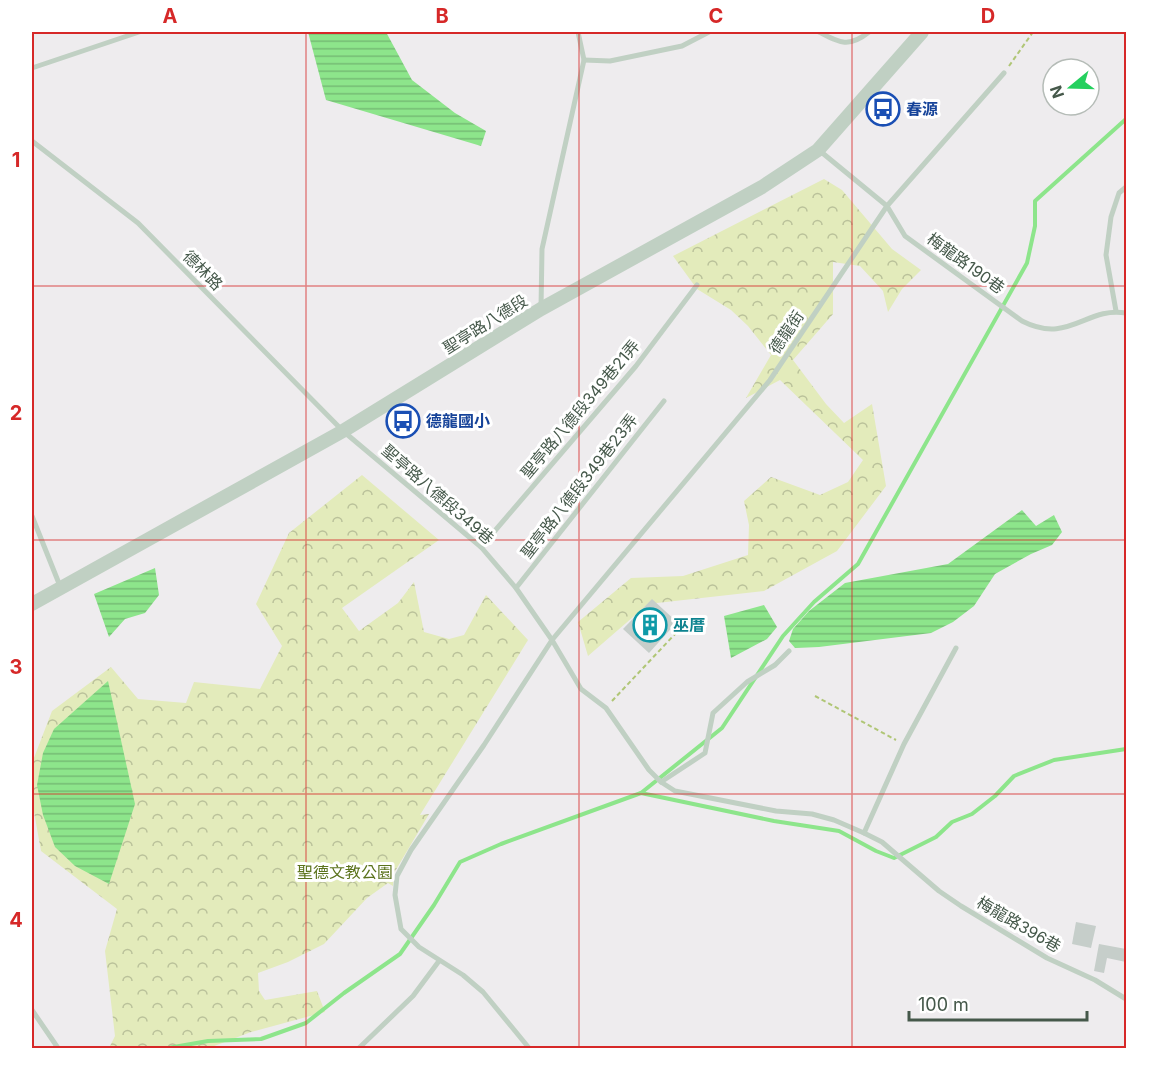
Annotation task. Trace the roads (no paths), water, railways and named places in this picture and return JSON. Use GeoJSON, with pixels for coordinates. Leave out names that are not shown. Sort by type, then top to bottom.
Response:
{"type":"FeatureCollection","features":[{"type":"Feature","properties":{"kind":"street","name":"聖亭路八德段"},"geometry":{"type":"LineString","coordinates":[[32,604],[344,431],[541,309],[762,187],[818,150],[922,32]]}},
{"type":"Feature","properties":{"kind":"lane"},"geometry":{"type":"LineString","coordinates":[[32,68],[139,32]]}},
{"type":"Feature","properties":{"kind":"lane"},"geometry":{"type":"LineString","coordinates":[[541,309],[542,249],[584,60],[578,32]]}},
{"type":"Feature","properties":{"kind":"lane"},"geometry":{"type":"LineString","coordinates":[[584,60],[610,61],[682,46],[709,32]]}},
{"type":"Feature","properties":{"kind":"lane"},"geometry":{"type":"LineString","coordinates":[[819,32],[836,41],[848,43],[869,32]]}},
{"type":"Feature","properties":{"kind":"lane","name":"德龍街"},"geometry":{"type":"LineString","coordinates":[[529,1048],[483,992],[462,975],[419,947],[401,929],[395,895],[397,876],[411,850],[484,745],[552,640],[770,380],[887,206],[1004,73]]}},
{"type":"Feature","properties":{"kind":"lane","name":"德林路"},"geometry":{"type":"LineString","coordinates":[[32,141],[138,223],[344,431]]}},
{"type":"Feature","properties":{"kind":"lane","name":"梅龍路190巷"},"geometry":{"type":"LineString","coordinates":[[818,150],[887,206],[905,236],[1022,321],[1036,328],[1062,329],[1103,314],[1116,311],[1126,313]]}},
{"type":"Feature","properties":{"kind":"lane"},"geometry":{"type":"LineString","coordinates":[[1116,311],[1106,255],[1111,217],[1119,193],[1126,187]]}},
{"type":"Feature","properties":{"kind":"lane","name":"聖亭路八德段349巷21弄"},"geometry":{"type":"LineString","coordinates":[[481,547],[636,366],[697,285]]}},
{"type":"Feature","properties":{"kind":"lane","name":"聖亭路八德段349巷23弄"},"geometry":{"type":"LineString","coordinates":[[516,588],[664,401]]}},
{"type":"Feature","properties":{"kind":"lane","name":"聖亭路八德段349巷"},"geometry":{"type":"LineString","coordinates":[[344,431],[481,547],[516,588],[552,640]]}},
{"type":"Feature","properties":{"kind":"lane"},"geometry":{"type":"LineString","coordinates":[[32,516],[61,588]]}},
{"type":"Feature","properties":{"kind":"lane"},"geometry":{"type":"LineString","coordinates":[[552,640],[580,689],[606,708],[649,770],[675,791],[776,811],[812,814],[834,820],[864,833],[904,744],[956,648]]}},
{"type":"Feature","properties":{"kind":"lane"},"geometry":{"type":"LineString","coordinates":[[661,782],[705,753],[713,713],[747,682],[775,665],[789,651]]}},
{"type":"Feature","properties":{"kind":"lane","name":"梅龍路396巷"},"geometry":{"type":"LineString","coordinates":[[864,833],[882,842],[939,891],[961,906],[1047,958],[1095,980],[1126,999]]}},
{"type":"Feature","properties":{"kind":"lane"},"geometry":{"type":"LineString","coordinates":[[359,1048],[413,996],[439,961]]}},
{"type":"Feature","properties":{"kind":"lane"},"geometry":{"type":"LineString","coordinates":[[32,1010],[58,1048]]}},
{"type":"Feature","properties":{"kind":"waterway"},"geometry":{"type":"LineString","coordinates":[[168,1048],[208,1041],[261,1039],[306,1023],[400,954],[460,862],[501,844],[641,793],[722,728],[783,636],[814,602],[858,564],[1027,263],[1035,226],[1035,201],[1126,119]]}},
{"type":"Feature","properties":{"kind":"waterway"},"geometry":{"type":"LineString","coordinates":[[641,793],[774,821],[839,831],[894,858],[936,837],[952,822],[972,814],[995,796],[1014,776],[1054,760],[1126,749]]}},
{"type":"Feature","properties":{"kind":"place","name":"春源"},"geometry":{"type":"Point","coordinates":[883,109]}},
{"type":"Feature","properties":{"kind":"place","name":"德龍國小"},"geometry":{"type":"Point","coordinates":[403,421]}},
{"type":"Feature","properties":{"kind":"place","name":"巫厝"},"geometry":{"type":"Point","coordinates":[650,625]}},
{"type":"Feature","properties":{"kind":"park label","name":"聖德文教公園"},"geometry":{"type":"Point","coordinates":[345,872]}}]}
